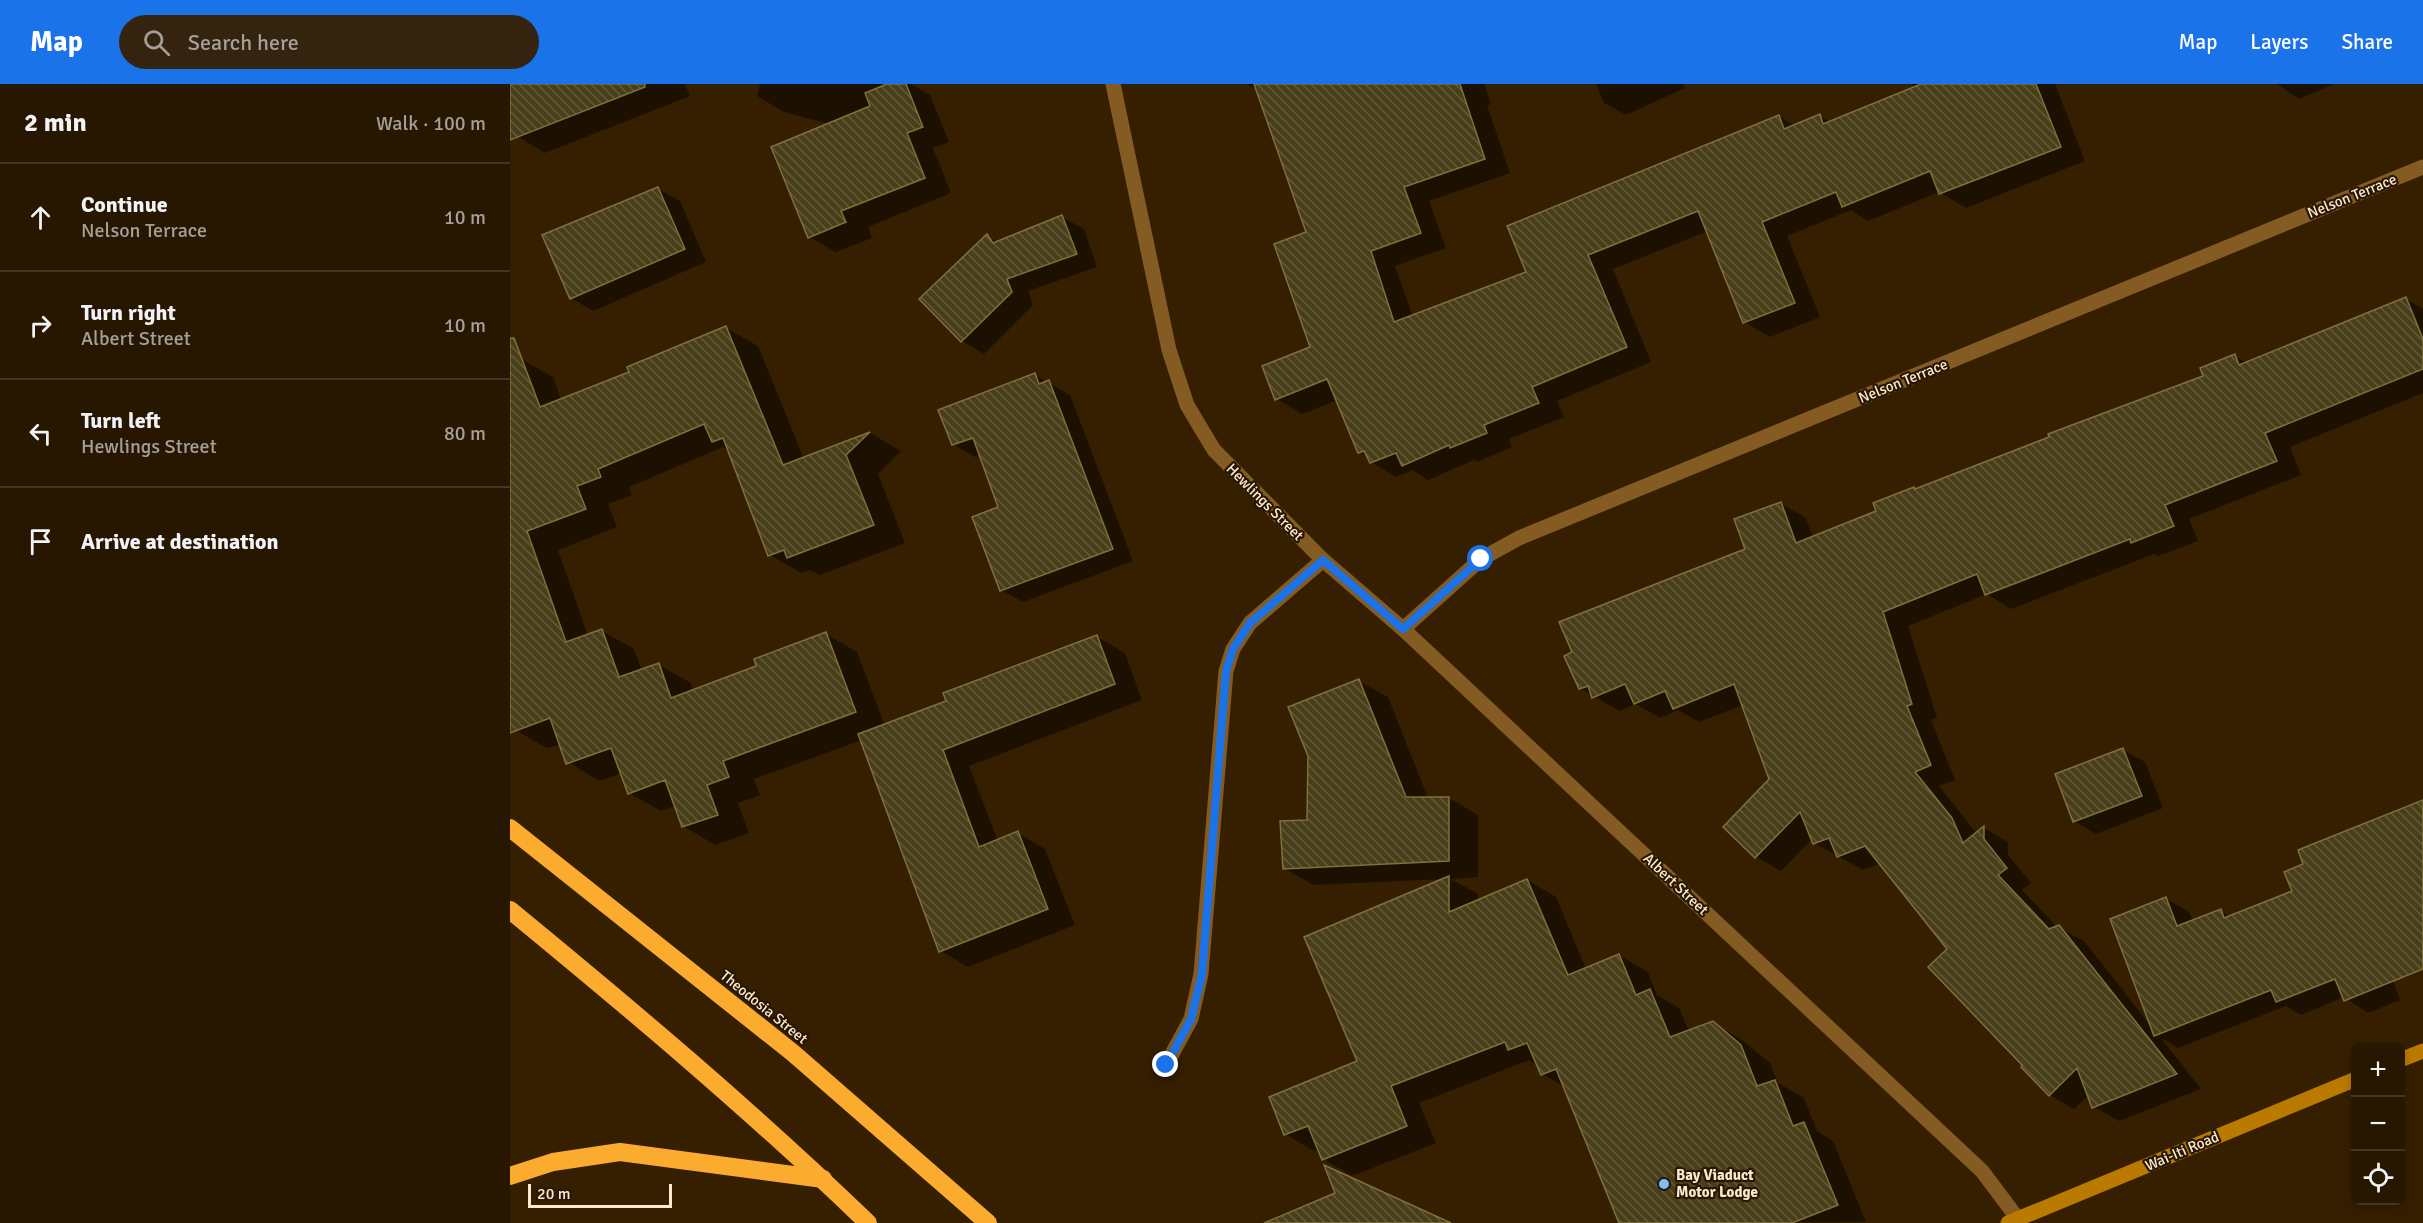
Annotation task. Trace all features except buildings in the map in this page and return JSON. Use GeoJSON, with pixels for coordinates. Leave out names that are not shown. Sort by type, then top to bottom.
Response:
{"type":"FeatureCollection","features":[{"type":"Feature","properties":{"kind":"highway","name":"Theodosia Street"},"geometry":{"type":"LineString","coordinates":[[510,828],[793,1053],[988,1223]]}},
{"type":"Feature","properties":{"kind":"highway"},"geometry":{"type":"LineString","coordinates":[[510,910],[652,1027],[823,1179],[868,1223]]}},
{"type":"Feature","properties":{"kind":"highway"},"geometry":{"type":"LineString","coordinates":[[510,1176],[572,1158],[620,1152],[823,1179]]}},
{"type":"Feature","properties":{"kind":"main road"},"geometry":{"type":"LineString","coordinates":[[2405,1058],[2423,1051]]}},
{"type":"Feature","properties":{"kind":"main road","name":"Wai-Iti Road"},"geometry":{"type":"LineString","coordinates":[[2013,1221],[2351,1081]]}},
{"type":"Feature","properties":{"kind":"street","name":"Hewlings Street"},"geometry":{"type":"LineString","coordinates":[[1113,84],[1168,350],[1188,405],[1214,450],[1323,560]]}},
{"type":"Feature","properties":{"kind":"street","name":"Nelson Terrace"},"geometry":{"type":"LineString","coordinates":[[1403,629],[1481,559],[1519,538],[2423,167]]}},
{"type":"Feature","properties":{"kind":"street","name":"Albert Street"},"geometry":{"type":"LineString","coordinates":[[1323,560],[1403,629],[1982,1171],[2013,1221]]}},
{"type":"Feature","properties":{"kind":"street"},"geometry":{"type":"LineString","coordinates":[[1166,1065],[1191,1019],[1202,974],[1226,671],[1233,649],[1250,623],[1323,560]]}},
{"type":"Feature","properties":{"kind":"place","name":"Bay Viaduct Motor Lodge"},"geometry":{"type":"Point","coordinates":[1664,1184]}},
{"type":"Feature","properties":{"kind":"route"},"geometry":{"type":"LineString","coordinates":[[1166,1065],[1191,1019],[1202,974],[1226,671],[1233,649],[1250,623],[1323,560],[1403,629],[1481,559]]}}]}
